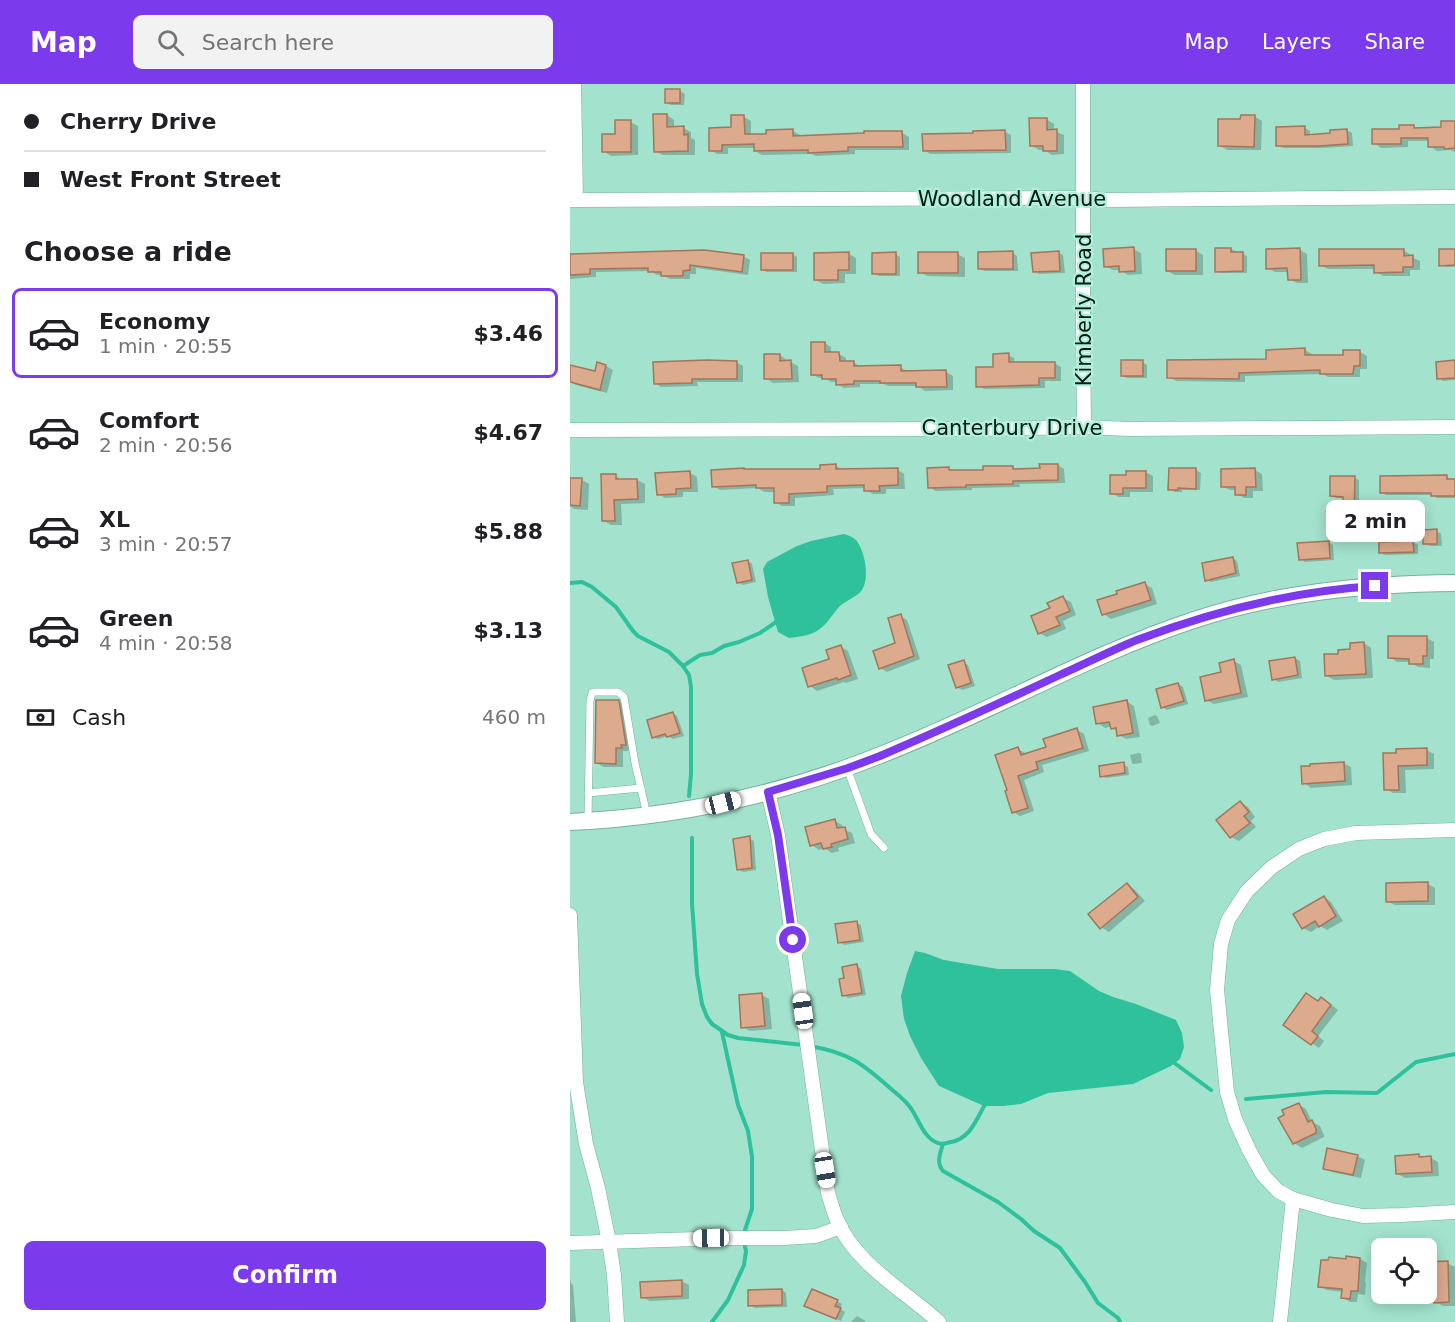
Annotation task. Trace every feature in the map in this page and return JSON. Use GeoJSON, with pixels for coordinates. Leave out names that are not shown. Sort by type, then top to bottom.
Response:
{"type":"FeatureCollection","features":[{"type":"Feature","properties":{"kind":"street"},"geometry":{"type":"LineString","coordinates":[[573,200],[574,84]]}},
{"type":"Feature","properties":{"kind":"street","name":"Kimberly Road"},"geometry":{"type":"LineString","coordinates":[[1083,84],[1084,427]]}},
{"type":"Feature","properties":{"kind":"street","name":"Woodland Avenue"},"geometry":{"type":"LineString","coordinates":[[573,200],[1083,198],[1108,200],[1455,197]]}},
{"type":"Feature","properties":{"kind":"street","name":"Canterbury Drive"},"geometry":{"type":"LineString","coordinates":[[570,430],[1455,427]]}},
{"type":"Feature","properties":{"kind":"street"},"geometry":{"type":"LineString","coordinates":[[570,822],[647,815],[723,803],[848,768],[917,740],[1135,641],[1194,620],[1255,603],[1315,592],[1394,584],[1455,583]]}},
{"type":"Feature","properties":{"kind":"street"},"geometry":{"type":"LineString","coordinates":[[768,792],[778,835],[828,1193],[837,1221],[855,1250],[939,1322]]}},
{"type":"Feature","properties":{"kind":"street"},"geometry":{"type":"LineString","coordinates":[[1455,830],[1356,833],[1324,839],[1299,849],[1272,867],[1248,891],[1228,920],[1221,944],[1217,990],[1227,1092],[1239,1129],[1249,1150],[1263,1175],[1278,1191],[1293,1199],[1363,1216],[1455,1212]]}},
{"type":"Feature","properties":{"kind":"street"},"geometry":{"type":"LineString","coordinates":[[570,915],[576,1082],[585,1144],[598,1188],[609,1242],[614,1275],[616,1322]]}},
{"type":"Feature","properties":{"kind":"street"},"geometry":{"type":"LineString","coordinates":[[1280,1322],[1293,1199]]}},
{"type":"Feature","properties":{"kind":"street"},"geometry":{"type":"LineString","coordinates":[[570,1243],[784,1238],[816,1236],[841,1227]]}},
{"type":"Feature","properties":{"kind":"lane"},"geometry":{"type":"LineString","coordinates":[[588,821],[590,700],[594,692],[614,691],[622,694],[624,698],[647,815]]}},
{"type":"Feature","properties":{"kind":"lane"},"geometry":{"type":"LineString","coordinates":[[848,768],[871,834],[884,848]]}},
{"type":"Feature","properties":{"kind":"lane"},"geometry":{"type":"LineString","coordinates":[[588,793],[641,788]]}},
{"type":"Feature","properties":{"kind":"shaded area"},"geometry":{"type":"Polygon","coordinates":[[[844,534],[856,540],[862,551],[866,579],[862,590],[839,607],[824,625],[813,633],[789,638],[778,632],[763,569],[767,562],[797,546],[844,534]]]}},
{"type":"Feature","properties":{"kind":"shaded area"},"geometry":{"type":"Polygon","coordinates":[[[915,951],[944,960],[998,969],[1070,971],[1099,991],[1176,1020],[1182,1033],[1184,1047],[1180,1059],[1171,1066],[1133,1084],[1048,1093],[1021,1104],[984,1106],[939,1086],[910,1036],[904,1019],[901,996],[915,951]]]}},
{"type":"Feature","properties":{"kind":"building"},"geometry":{"type":"Polygon","coordinates":[[[665,89],[680,89],[680,103],[665,103],[665,89]]]}},
{"type":"Feature","properties":{"kind":"building"},"geometry":{"type":"Polygon","coordinates":[[[653,114],[667,114],[667,127],[684,126],[684,135],[688,134],[688,151],[654,152],[653,114]]]}},
{"type":"Feature","properties":{"kind":"building"},"geometry":{"type":"Polygon","coordinates":[[[731,115],[744,115],[745,134],[766,134],[766,130],[793,129],[793,136],[902,131],[903,147],[848,147],[848,151],[808,153],[808,150],[754,151],[754,144],[722,145],[722,151],[709,151],[709,128],[731,127],[731,115]]]}},
{"type":"Feature","properties":{"kind":"building"},"geometry":{"type":"Polygon","coordinates":[[[1241,115],[1255,115],[1254,147],[1218,146],[1218,119],[1240,119],[1241,115]]]}},
{"type":"Feature","properties":{"kind":"building"},"geometry":{"type":"Polygon","coordinates":[[[1029,118],[1047,118],[1047,130],[1057,129],[1057,151],[1043,151],[1043,146],[1030,146],[1029,118]]]}},
{"type":"Feature","properties":{"kind":"building"},"geometry":{"type":"Polygon","coordinates":[[[615,120],[631,120],[631,152],[602,152],[602,134],[615,134],[615,120]]]}},
{"type":"Feature","properties":{"kind":"building"},"geometry":{"type":"Polygon","coordinates":[[[1441,121],[1455,121],[1455,148],[1428,147],[1428,138],[1401,138],[1401,144],[1372,144],[1372,129],[1399,129],[1399,125],[1414,125],[1414,128],[1441,127],[1441,121]]]}},
{"type":"Feature","properties":{"kind":"building"},"geometry":{"type":"Polygon","coordinates":[[[1305,126],[1305,135],[1347,129],[1348,144],[1276,146],[1276,127],[1305,126]]]}},
{"type":"Feature","properties":{"kind":"building"},"geometry":{"type":"Polygon","coordinates":[[[1005,130],[1006,150],[923,151],[922,134],[1005,130]]]}},
{"type":"Feature","properties":{"kind":"building"},"geometry":{"type":"Polygon","coordinates":[[[1134,247],[1135,271],[1119,272],[1119,266],[1104,267],[1103,249],[1134,247]]]}},
{"type":"Feature","properties":{"kind":"building"},"geometry":{"type":"Polygon","coordinates":[[[1215,248],[1231,248],[1231,252],[1243,252],[1243,271],[1215,272],[1215,248]]]}},
{"type":"Feature","properties":{"kind":"building"},"geometry":{"type":"Polygon","coordinates":[[[1300,248],[1301,280],[1288,280],[1287,268],[1266,269],[1266,249],[1300,248]]]}},
{"type":"Feature","properties":{"kind":"building"},"geometry":{"type":"Polygon","coordinates":[[[1166,249],[1196,249],[1196,271],[1166,271],[1166,249]]]}},
{"type":"Feature","properties":{"kind":"building"},"geometry":{"type":"Polygon","coordinates":[[[1319,249],[1404,249],[1404,256],[1413,255],[1413,267],[1403,267],[1403,272],[1374,273],[1374,265],[1319,266],[1319,249]]]}},
{"type":"Feature","properties":{"kind":"building"},"geometry":{"type":"Polygon","coordinates":[[[1439,249],[1455,249],[1455,265],[1439,266],[1439,249]]]}},
{"type":"Feature","properties":{"kind":"building"},"geometry":{"type":"Polygon","coordinates":[[[704,250],[744,255],[742,272],[690,265],[690,270],[683,271],[683,276],[661,276],[661,272],[648,272],[648,268],[590,269],[590,274],[570,275],[570,254],[704,250]]]}},
{"type":"Feature","properties":{"kind":"building"},"geometry":{"type":"Polygon","coordinates":[[[1013,251],[1013,269],[978,269],[978,252],[1013,251]]]}},
{"type":"Feature","properties":{"kind":"building"},"geometry":{"type":"Polygon","coordinates":[[[1059,251],[1060,271],[1033,272],[1031,253],[1059,251]]]}},
{"type":"Feature","properties":{"kind":"building"},"geometry":{"type":"Polygon","coordinates":[[[849,252],[849,270],[838,270],[838,280],[814,280],[814,253],[849,252]]]}},
{"type":"Feature","properties":{"kind":"building"},"geometry":{"type":"Polygon","coordinates":[[[896,252],[896,274],[872,274],[872,253],[896,252]]]}},
{"type":"Feature","properties":{"kind":"building"},"geometry":{"type":"Polygon","coordinates":[[[918,252],[958,252],[958,273],[918,273],[918,252]]]}},
{"type":"Feature","properties":{"kind":"building"},"geometry":{"type":"Polygon","coordinates":[[[761,253],[793,253],[793,270],[761,270],[761,253]]]}},
{"type":"Feature","properties":{"kind":"building"},"geometry":{"type":"Polygon","coordinates":[[[811,342],[825,342],[825,352],[839,352],[840,361],[854,361],[854,366],[901,365],[901,371],[946,370],[947,387],[916,387],[916,383],[880,383],[880,381],[854,381],[854,384],[836,385],[836,379],[822,379],[822,375],[811,375],[811,342]]]}},
{"type":"Feature","properties":{"kind":"building"},"geometry":{"type":"Polygon","coordinates":[[[1305,348],[1305,355],[1343,355],[1343,350],[1360,350],[1360,366],[1354,366],[1353,374],[1320,374],[1320,370],[1239,373],[1239,379],[1167,378],[1167,360],[1266,359],[1266,350],[1305,348]]]}},
{"type":"Feature","properties":{"kind":"building"},"geometry":{"type":"Polygon","coordinates":[[[1009,353],[1009,362],[1055,362],[1055,378],[1039,378],[1039,385],[976,387],[976,367],[993,367],[993,354],[1009,353]]]}},
{"type":"Feature","properties":{"kind":"building"},"geometry":{"type":"Polygon","coordinates":[[[764,354],[780,354],[780,361],[791,360],[792,379],[764,379],[764,354]]]}},
{"type":"Feature","properties":{"kind":"building"},"geometry":{"type":"Polygon","coordinates":[[[1121,360],[1143,360],[1143,376],[1121,376],[1121,360]]]}},
{"type":"Feature","properties":{"kind":"building"},"geometry":{"type":"Polygon","coordinates":[[[1455,360],[1455,378],[1437,379],[1436,362],[1455,360]]]}},
{"type":"Feature","properties":{"kind":"building"},"geometry":{"type":"Polygon","coordinates":[[[737,361],[737,379],[692,379],[692,383],[654,384],[653,362],[737,361]]]}},
{"type":"Feature","properties":{"kind":"building"},"geometry":{"type":"Polygon","coordinates":[[[597,362],[606,365],[600,390],[570,382],[570,365],[595,371],[597,362]]]}},
{"type":"Feature","properties":{"kind":"building"},"geometry":{"type":"Polygon","coordinates":[[[836,464],[836,469],[898,468],[898,485],[879,486],[880,491],[864,491],[864,485],[827,486],[827,492],[789,494],[789,503],[774,503],[774,488],[756,488],[756,485],[712,487],[711,470],[820,469],[820,465],[836,464]]]}},
{"type":"Feature","properties":{"kind":"building"},"geometry":{"type":"Polygon","coordinates":[[[1039,464],[1058,464],[1058,480],[928,488],[927,468],[983,470],[983,466],[1013,466],[1013,469],[1040,468],[1039,464]]]}},
{"type":"Feature","properties":{"kind":"building"},"geometry":{"type":"Polygon","coordinates":[[[1169,468],[1196,468],[1196,489],[1168,490],[1169,468]]]}},
{"type":"Feature","properties":{"kind":"building"},"geometry":{"type":"Polygon","coordinates":[[[1255,468],[1256,487],[1246,487],[1246,495],[1235,495],[1235,487],[1221,487],[1221,469],[1255,468]]]}},
{"type":"Feature","properties":{"kind":"building"},"geometry":{"type":"Polygon","coordinates":[[[690,471],[691,488],[676,489],[676,494],[657,495],[655,473],[690,471]]]}},
{"type":"Feature","properties":{"kind":"building"},"geometry":{"type":"Polygon","coordinates":[[[1126,471],[1146,471],[1146,488],[1123,488],[1123,494],[1110,494],[1110,475],[1126,475],[1126,471]]]}},
{"type":"Feature","properties":{"kind":"building"},"geometry":{"type":"Polygon","coordinates":[[[601,474],[616,474],[616,479],[637,479],[638,499],[614,500],[615,521],[602,521],[601,474]]]}},
{"type":"Feature","properties":{"kind":"building"},"geometry":{"type":"Polygon","coordinates":[[[1447,475],[1447,479],[1455,479],[1455,496],[1431,496],[1431,493],[1380,493],[1380,476],[1447,475]]]}},
{"type":"Feature","properties":{"kind":"building"},"geometry":{"type":"Polygon","coordinates":[[[1330,476],[1355,476],[1354,515],[1342,514],[1343,497],[1330,496],[1330,476]]]}},
{"type":"Feature","properties":{"kind":"building"},"geometry":{"type":"Polygon","coordinates":[[[570,478],[582,478],[580,506],[570,505],[570,478]]]}},
{"type":"Feature","properties":{"kind":"building"},"geometry":{"type":"Polygon","coordinates":[[[1437,529],[1437,544],[1423,544],[1423,530],[1437,529]]]}},
{"type":"Feature","properties":{"kind":"building"},"geometry":{"type":"Polygon","coordinates":[[[1329,541],[1330,558],[1299,560],[1297,543],[1329,541]]]}},
{"type":"Feature","properties":{"kind":"building"},"geometry":{"type":"Polygon","coordinates":[[[1413,541],[1414,552],[1379,553],[1379,542],[1413,541]]]}},
{"type":"Feature","properties":{"kind":"building"},"geometry":{"type":"Polygon","coordinates":[[[1233,557],[1236,573],[1205,581],[1202,563],[1233,557]]]}},
{"type":"Feature","properties":{"kind":"building"},"geometry":{"type":"Polygon","coordinates":[[[748,560],[752,580],[737,583],[732,563],[748,560]]]}},
{"type":"Feature","properties":{"kind":"building"},"geometry":{"type":"Polygon","coordinates":[[[1145,582],[1151,600],[1102,615],[1097,600],[1145,582]]]}},
{"type":"Feature","properties":{"kind":"building"},"geometry":{"type":"Polygon","coordinates":[[[1063,596],[1070,611],[1056,617],[1060,625],[1038,634],[1031,616],[1050,608],[1047,603],[1063,596]]]}},
{"type":"Feature","properties":{"kind":"building"},"geometry":{"type":"Polygon","coordinates":[[[901,614],[914,656],[879,669],[873,651],[895,643],[888,618],[901,614]]]}},
{"type":"Feature","properties":{"kind":"building"},"geometry":{"type":"Polygon","coordinates":[[[1388,636],[1427,636],[1427,656],[1423,656],[1423,664],[1409,664],[1409,659],[1388,658],[1388,636]]]}},
{"type":"Feature","properties":{"kind":"building"},"geometry":{"type":"Polygon","coordinates":[[[1364,642],[1366,674],[1325,676],[1324,654],[1338,654],[1338,650],[1350,649],[1350,643],[1364,642]]]}},
{"type":"Feature","properties":{"kind":"building"},"geometry":{"type":"Polygon","coordinates":[[[841,645],[851,675],[808,687],[802,668],[829,659],[826,650],[841,645]]]}},
{"type":"Feature","properties":{"kind":"building"},"geometry":{"type":"Polygon","coordinates":[[[1295,657],[1298,675],[1272,680],[1269,661],[1295,657]]]}},
{"type":"Feature","properties":{"kind":"building"},"geometry":{"type":"Polygon","coordinates":[[[1234,659],[1241,693],[1205,701],[1200,677],[1221,672],[1219,663],[1234,659]]]}},
{"type":"Feature","properties":{"kind":"building"},"geometry":{"type":"Polygon","coordinates":[[[964,660],[971,683],[956,688],[948,665],[964,660]]]}},
{"type":"Feature","properties":{"kind":"building"},"geometry":{"type":"Polygon","coordinates":[[[1178,683],[1184,701],[1161,708],[1156,689],[1178,683]]]}},
{"type":"Feature","properties":{"kind":"building"},"geometry":{"type":"Polygon","coordinates":[[[596,700],[619,700],[626,745],[616,748],[616,764],[595,763],[596,700]]]}},
{"type":"Feature","properties":{"kind":"building"},"geometry":{"type":"Polygon","coordinates":[[[1127,700],[1133,733],[1117,736],[1116,728],[1111,729],[1109,722],[1096,724],[1093,707],[1127,700]]]}},
{"type":"Feature","properties":{"kind":"building"},"geometry":{"type":"Polygon","coordinates":[[[673,712],[680,733],[652,738],[647,720],[673,712]]]}},
{"type":"Feature","properties":{"kind":"building"},"geometry":{"type":"Polygon","coordinates":[[[1077,728],[1083,748],[1036,762],[1038,769],[1018,776],[1028,808],[1012,813],[995,755],[1018,747],[1021,755],[1046,747],[1043,739],[1077,728]]]}},
{"type":"Feature","properties":{"kind":"building"},"geometry":{"type":"Polygon","coordinates":[[[1427,748],[1427,765],[1398,766],[1399,790],[1384,790],[1383,753],[1396,753],[1396,749],[1427,748]]]}},
{"type":"Feature","properties":{"kind":"building"},"geometry":{"type":"Polygon","coordinates":[[[1124,762],[1125,773],[1100,777],[1099,766],[1124,762]]]}},
{"type":"Feature","properties":{"kind":"building"},"geometry":{"type":"Polygon","coordinates":[[[1344,762],[1345,781],[1302,784],[1301,766],[1344,762]]]}},
{"type":"Feature","properties":{"kind":"building"},"geometry":{"type":"Polygon","coordinates":[[[1240,801],[1249,812],[1244,816],[1250,823],[1230,838],[1216,820],[1240,801]]]}},
{"type":"Feature","properties":{"kind":"building"},"geometry":{"type":"Polygon","coordinates":[[[835,819],[837,828],[845,827],[848,839],[823,849],[821,843],[810,846],[805,827],[835,819]]]}},
{"type":"Feature","properties":{"kind":"building"},"geometry":{"type":"Polygon","coordinates":[[[750,836],[752,868],[737,870],[733,839],[750,836]]]}},
{"type":"Feature","properties":{"kind":"building"},"geometry":{"type":"Polygon","coordinates":[[[1428,882],[1428,901],[1386,902],[1386,883],[1428,882]]]}},
{"type":"Feature","properties":{"kind":"building"},"geometry":{"type":"Polygon","coordinates":[[[1127,883],[1138,897],[1100,929],[1088,914],[1127,883]]]}},
{"type":"Feature","properties":{"kind":"building"},"geometry":{"type":"Polygon","coordinates":[[[1324,896],[1336,916],[1319,927],[1315,921],[1302,929],[1293,914],[1324,896]]]}},
{"type":"Feature","properties":{"kind":"building"},"geometry":{"type":"Polygon","coordinates":[[[857,921],[860,940],[838,943],[835,924],[857,921]]]}},
{"type":"Feature","properties":{"kind":"building"},"geometry":{"type":"Polygon","coordinates":[[[857,964],[862,993],[842,996],[839,979],[844,978],[842,967],[857,964]]]}},
{"type":"Feature","properties":{"kind":"building"},"geometry":{"type":"Polygon","coordinates":[[[762,993],[765,1026],[741,1028],[739,995],[762,993]]]}},
{"type":"Feature","properties":{"kind":"building"},"geometry":{"type":"Polygon","coordinates":[[[1306,993],[1318,1001],[1321,997],[1331,1005],[1312,1031],[1318,1036],[1311,1045],[1283,1025],[1306,993]]]}},
{"type":"Feature","properties":{"kind":"building"},"geometry":{"type":"Polygon","coordinates":[[[1299,1103],[1308,1122],[1312,1120],[1316,1133],[1293,1144],[1278,1118],[1284,1115],[1282,1110],[1299,1103]]]}},
{"type":"Feature","properties":{"kind":"building"},"geometry":{"type":"Polygon","coordinates":[[[1327,1148],[1358,1155],[1353,1175],[1323,1169],[1327,1148]]]}},
{"type":"Feature","properties":{"kind":"building"},"geometry":{"type":"Polygon","coordinates":[[[1419,1154],[1419,1157],[1431,1156],[1432,1172],[1396,1174],[1395,1156],[1419,1154]]]}},
{"type":"Feature","properties":{"kind":"building"},"geometry":{"type":"Polygon","coordinates":[[[1346,1256],[1360,1258],[1358,1291],[1351,1291],[1350,1299],[1341,1298],[1342,1289],[1318,1287],[1321,1260],[1328,1260],[1329,1257],[1346,1259],[1346,1256]]]}},
{"type":"Feature","properties":{"kind":"building"},"geometry":{"type":"Polygon","coordinates":[[[1448,1261],[1449,1302],[1437,1303],[1437,1262],[1448,1261]]]}},
{"type":"Feature","properties":{"kind":"building"},"geometry":{"type":"Polygon","coordinates":[[[682,1280],[682,1296],[641,1298],[640,1282],[682,1280]]]}},
{"type":"Feature","properties":{"kind":"building"},"geometry":{"type":"Polygon","coordinates":[[[782,1289],[782,1305],[748,1306],[748,1290],[782,1289]]]}},
{"type":"Feature","properties":{"kind":"building"},"geometry":{"type":"Polygon","coordinates":[[[812,1289],[838,1300],[835,1306],[841,1308],[836,1319],[804,1306],[812,1289]]]}},
{"type":"Feature","properties":{"kind":"waterway"},"geometry":{"type":"LineString","coordinates":[[570,583],[582,582],[592,587],[616,607],[638,636],[669,652],[689,675],[691,687],[689,796]]}},
{"type":"Feature","properties":{"kind":"waterway"},"geometry":{"type":"LineString","coordinates":[[683,666],[700,655],[712,653],[724,646],[760,633],[779,620]]}},
{"type":"Feature","properties":{"kind":"waterway"},"geometry":{"type":"LineString","coordinates":[[692,838],[692,903],[697,974],[702,1004],[707,1017],[712,1024],[728,1035],[738,1038],[803,1045]]}},
{"type":"Feature","properties":{"kind":"waterway"},"geometry":{"type":"LineString","coordinates":[[712,1322],[728,1300],[744,1265],[745,1230],[752,1209],[752,1157],[748,1131],[738,1105],[722,1032]]}},
{"type":"Feature","properties":{"kind":"waterway"},"geometry":{"type":"LineString","coordinates":[[810,1046],[845,1056],[871,1072],[906,1102],[925,1133],[933,1141],[941,1144],[963,1137],[987,1103]]}},
{"type":"Feature","properties":{"kind":"waterway"},"geometry":{"type":"LineString","coordinates":[[1246,1099],[1326,1092],[1377,1093],[1416,1062],[1455,1054]]}},
{"type":"Feature","properties":{"kind":"waterway"},"geometry":{"type":"LineString","coordinates":[[1173,1062],[1211,1090]]}},
{"type":"Feature","properties":{"kind":"waterway"},"geometry":{"type":"LineString","coordinates":[[943,1144],[939,1161],[943,1171],[998,1202],[1034,1231],[1060,1248],[1098,1303],[1120,1322]]}},
{"type":"Feature","properties":{"kind":"route"},"geometry":{"type":"LineString","coordinates":[[793,940],[778,835],[768,792],[880,756],[1135,641],[1194,620],[1285,597],[1375,586]]}}]}
